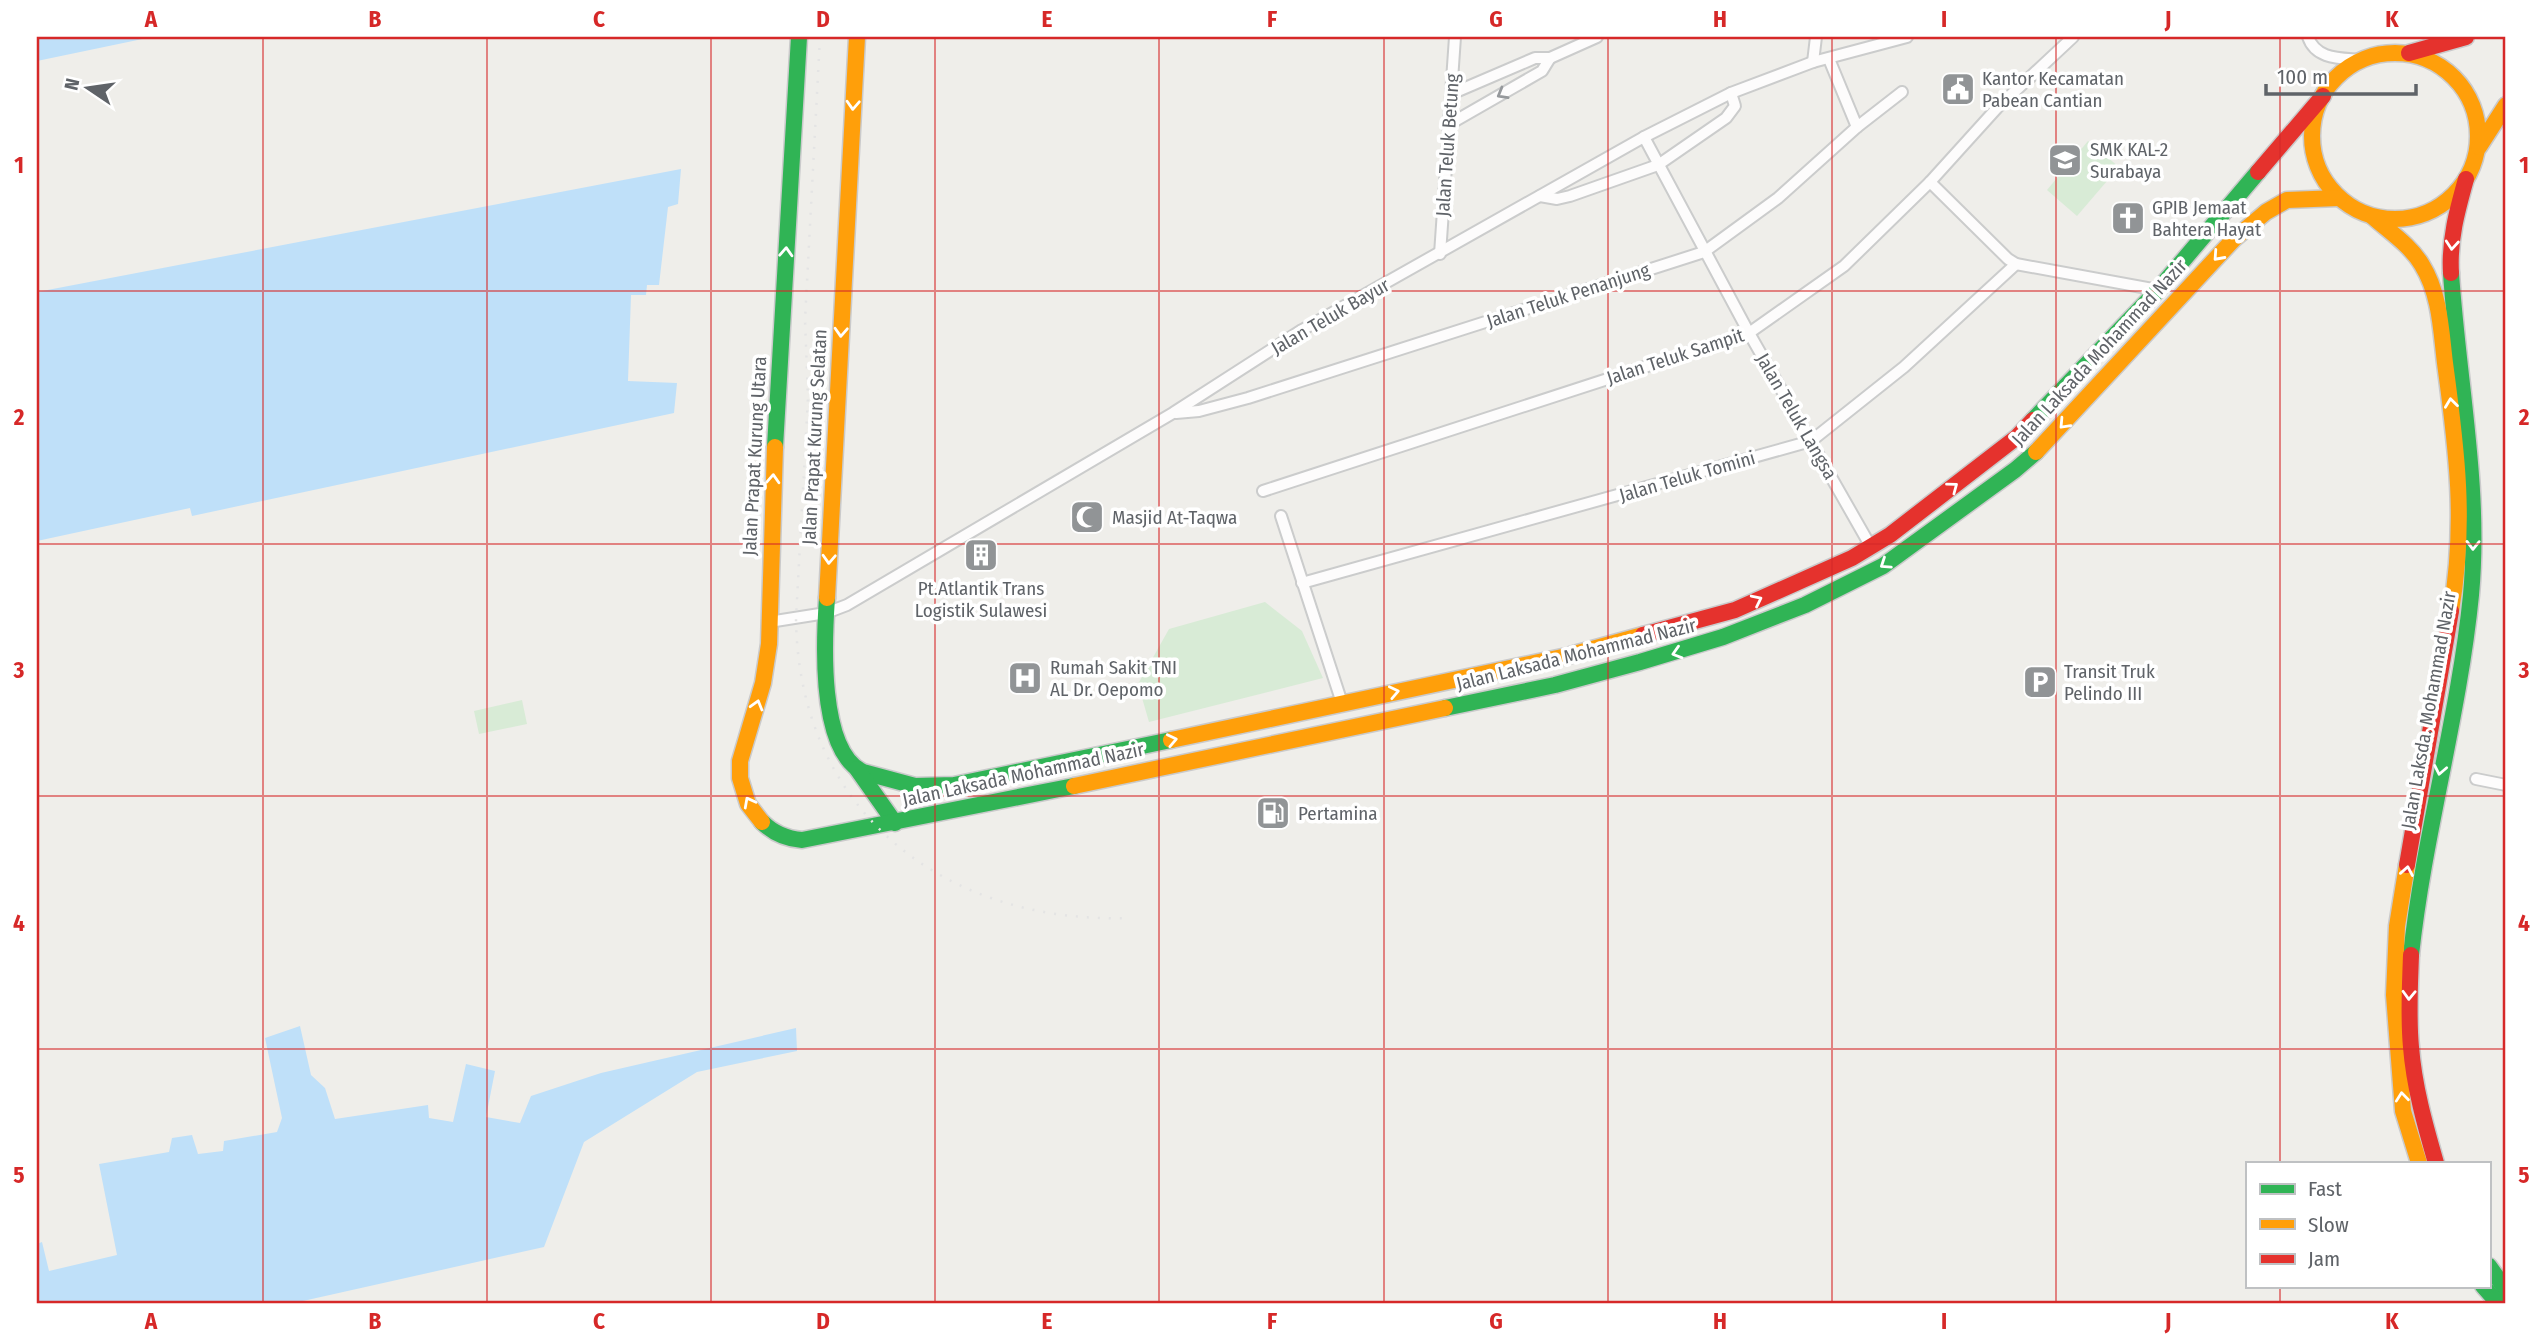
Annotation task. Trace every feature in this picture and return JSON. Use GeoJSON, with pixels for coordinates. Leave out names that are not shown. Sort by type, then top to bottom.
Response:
{"type":"FeatureCollection","features":[{"type":"Feature","properties":{"kind":"street","name":"Jalan Prapat Kurung Utara"},"geometry":{"type":"LineString","coordinates":[[799,37],[773,481],[769,644],[763,683],[740,761],[740,778],[748,804],[762,822],[789,839],[802,840]]}},
{"type":"Feature","properties":{"kind":"street","name":"Jalan Prapat Kurung Selatan"},"geometry":{"type":"LineString","coordinates":[[857,37],[826,613],[825,691],[831,720],[839,739],[895,823]]}},
{"type":"Feature","properties":{"kind":"street","name":"Jalan Teluk Betung"},"geometry":{"type":"LineString","coordinates":[[1440,254],[1455,37]]}},
{"type":"Feature","properties":{"kind":"street"},"geometry":{"type":"LineString","coordinates":[[1451,94],[1535,58],[1550,58],[1597,37]]}},
{"type":"Feature","properties":{"kind":"street"},"geometry":{"type":"LineString","coordinates":[[1813,62],[1816,37]]}},
{"type":"Feature","properties":{"kind":"street","name":"Jalan Teluk Bayur"},"geometry":{"type":"LineString","coordinates":[[769,622],[826,613],[847,605],[1173,413],[1303,330],[1644,137],[1731,93],[1813,62],[1907,37]]}},
{"type":"Feature","properties":{"kind":"street","name":"Jalan Teluk Sampit"},"geometry":{"type":"LineString","coordinates":[[1263,491],[1749,333],[1844,266],[1930,182],[1997,108],[2073,37]]}},
{"type":"Feature","properties":{"kind":"street"},"geometry":{"type":"LineString","coordinates":[[2308,37],[2313,48],[2325,55],[2361,60]]}},
{"type":"Feature","properties":{"kind":"street"},"geometry":{"type":"LineString","coordinates":[[2466,37],[2406,54],[2376,55],[2361,60],[2336,78],[2323,96],[2313,126],[2315,158],[2328,186],[2339,198],[2361,213],[2373,217],[2396,220],[2419,216],[2446,202],[2466,179],[2477,150],[2506,105]]}},
{"type":"Feature","properties":{"kind":"street"},"geometry":{"type":"LineString","coordinates":[[2406,54],[2438,65],[2462,87],[2476,117],[2477,150]]}},
{"type":"Feature","properties":{"kind":"street"},"geometry":{"type":"LineString","coordinates":[[1448,125],[1542,71],[1550,58]]}},
{"type":"Feature","properties":{"kind":"street"},"geometry":{"type":"LineString","coordinates":[[1829,59],[1857,127]]}},
{"type":"Feature","properties":{"kind":"street","name":"Jalan Teluk Penanjung"},"geometry":{"type":"LineString","coordinates":[[1173,413],[1217,407],[1704,252],[1778,198],[1857,127],[1902,92]]}},
{"type":"Feature","properties":{"kind":"street"},"geometry":{"type":"LineString","coordinates":[[1540,196],[1557,199],[1570,196],[1658,165],[1726,118],[1735,106],[1731,93]]}},
{"type":"Feature","properties":{"kind":"street","name":"Jalan Laksada Mohammad Nazir"},"geometry":{"type":"LineString","coordinates":[[857,769],[917,788],[939,788],[981,781],[1567,656],[1735,610],[1871,547],[2017,437],[2158,290],[2323,96]]}},
{"type":"Feature","properties":{"kind":"street","name":"Jalan Teluk Langsa"},"geometry":{"type":"LineString","coordinates":[[1644,137],[1704,252],[1871,547]]}},
{"type":"Feature","properties":{"kind":"street","name":"Jalan Laksda. Mohammad Nazir"},"geometry":{"type":"LineString","coordinates":[[2436,1162],[2423,1121],[2412,1058],[2409,1009],[2416,912],[2432,811],[2464,651],[2471,592],[2473,543],[2470,454],[2450,251],[2454,223],[2466,179]]}},
{"type":"Feature","properties":{"kind":"street"},"geometry":{"type":"LineString","coordinates":[[1930,182],[2016,264],[2158,290]]}},
{"type":"Feature","properties":{"kind":"street","name":"Jalan Laksada Mohammad Nazir"},"geometry":{"type":"LineString","coordinates":[[802,840],[1555,685],[1710,643],[1762,624],[1883,566],[2015,470],[2043,446],[2234,239],[2266,212],[2287,200],[2339,198]]}},
{"type":"Feature","properties":{"kind":"street","name":"Jalan Laksda. Mohammad Nazir"},"geometry":{"type":"LineString","coordinates":[[2373,217],[2411,250],[2430,281],[2438,307],[2458,457],[2458,569],[2398,926],[2394,981],[2403,1111],[2419,1162]]}},
{"type":"Feature","properties":{"kind":"street","name":"Jalan Teluk Tomini"},"geometry":{"type":"LineString","coordinates":[[1302,583],[1811,441],[1904,367],[2016,264]]}},
{"type":"Feature","properties":{"kind":"street"},"geometry":{"type":"LineString","coordinates":[[1281,516],[1342,703]]}},
{"type":"Feature","properties":{"kind":"street"},"geometry":{"type":"LineString","coordinates":[[2476,779],[2506,785]]}},
{"type":"Feature","properties":{"kind":"street"},"geometry":{"type":"LineString","coordinates":[[2490,1267],[2506,1290]]}},
{"type":"Feature","properties":{"kind":"street"},"geometry":{"type":"LineString","coordinates":[[2485,1288],[2498,1303]]}},
{"type":"Feature","properties":{"kind":"green space"},"geometry":{"type":"Polygon","coordinates":[[[2088,141],[2119,167],[2077,216],[2047,190],[2088,141]]]}},
{"type":"Feature","properties":{"kind":"green space"},"geometry":{"type":"Polygon","coordinates":[[[1265,602],[1302,631],[1323,678],[1149,722],[1138,684],[1169,629],[1265,602]]]}},
{"type":"Feature","properties":{"kind":"green space"},"geometry":{"type":"Polygon","coordinates":[[[522,700],[527,724],[479,734],[474,711],[522,700]]]}},
{"type":"Feature","properties":{"kind":"water"},"geometry":{"type":"Polygon","coordinates":[[[37,37],[152,37],[37,61],[37,37]]]}},
{"type":"Feature","properties":{"kind":"water"},"geometry":{"type":"Polygon","coordinates":[[[681,169],[678,204],[668,207],[659,285],[647,285],[646,295],[631,295],[628,381],[677,383],[674,413],[192,516],[190,508],[37,541],[37,292],[681,169]]]}},
{"type":"Feature","properties":{"kind":"water"},"geometry":{"type":"Polygon","coordinates":[[[300,1026],[311,1075],[325,1088],[335,1119],[428,1105],[429,1118],[453,1122],[466,1064],[495,1071],[486,1117],[520,1123],[531,1096],[601,1073],[796,1028],[797,1051],[697,1072],[584,1142],[544,1247],[294,1303],[37,1303],[37,1244],[42,1242],[49,1271],[117,1255],[99,1164],[169,1152],[172,1138],[192,1135],[198,1154],[223,1151],[224,1141],[277,1132],[282,1118],[265,1038],[300,1026]]]}},
{"type":"Feature","properties":{"kind":"railway"},"geometry":{"type":"LineString","coordinates":[[820,37],[805,320],[808,398],[796,618],[803,686],[823,747],[853,799],[894,842],[942,876],[999,901],[1061,915],[1129,918]]}},
{"type":"Feature","properties":{"kind":"traffic: fast"},"geometry":{"type":"LineString","coordinates":[[775,447],[799,37]]}},
{"type":"Feature","properties":{"kind":"traffic: fast"},"geometry":{"type":"LineString","coordinates":[[2033,420],[2158,290],[2258,172]]}},
{"type":"Feature","properties":{"kind":"traffic: fast"},"geometry":{"type":"LineString","coordinates":[[2411,955],[2424,865],[2466,640],[2471,595],[2471,474],[2451,273]]}},
{"type":"Feature","properties":{"kind":"traffic: fast"},"geometry":{"type":"LineString","coordinates":[[1445,708],[1555,685],[1640,662],[1723,637],[1805,605],[1883,566],[2036,452]]}},
{"type":"Feature","properties":{"kind":"traffic: fast"},"geometry":{"type":"LineString","coordinates":[[827,598],[825,666],[831,718],[838,741],[848,760],[863,772],[915,786],[954,785],[1171,740]]}},
{"type":"Feature","properties":{"kind":"traffic: fast"},"geometry":{"type":"LineString","coordinates":[[857,769],[895,823]]}},
{"type":"Feature","properties":{"kind":"traffic: fast"},"geometry":{"type":"LineString","coordinates":[[762,822],[780,835],[802,840],[1074,786]]}},
{"type":"Feature","properties":{"kind":"traffic: fast"},"geometry":{"type":"LineString","coordinates":[[2490,1267],[2506,1290]]}},
{"type":"Feature","properties":{"kind":"traffic: fast"},"geometry":{"type":"LineString","coordinates":[[2485,1288],[2498,1303]]}},
{"type":"Feature","properties":{"kind":"traffic: slow"},"geometry":{"type":"LineString","coordinates":[[827,598],[857,37]]}},
{"type":"Feature","properties":{"kind":"traffic: slow"},"geometry":{"type":"LineString","coordinates":[[2395,53],[2427,59],[2454,77],[2472,104],[2478,136],[2472,168],[2454,195],[2427,213],[2395,219],[2363,213],[2336,195],[2318,168],[2312,136],[2318,104],[2336,77],[2363,59],[2395,53]]}},
{"type":"Feature","properties":{"kind":"traffic: slow"},"geometry":{"type":"LineString","coordinates":[[2479,147],[2506,105]]}},
{"type":"Feature","properties":{"kind":"traffic: slow"},"geometry":{"type":"LineString","coordinates":[[2036,452],[2234,239],[2266,212],[2287,200],[2339,198]]}},
{"type":"Feature","properties":{"kind":"traffic: slow"},"geometry":{"type":"LineString","coordinates":[[2373,217],[2417,258],[2433,288],[2439,312],[2458,487],[2458,548],[2451,611]]}},
{"type":"Feature","properties":{"kind":"traffic: slow"},"geometry":{"type":"LineString","coordinates":[[762,822],[748,804],[740,778],[740,761],[763,683],[769,644],[775,447]]}},
{"type":"Feature","properties":{"kind":"traffic: slow"},"geometry":{"type":"LineString","coordinates":[[1171,740],[1567,656],[1643,635]]}},
{"type":"Feature","properties":{"kind":"traffic: slow"},"geometry":{"type":"LineString","coordinates":[[1074,786],[1445,708]]}},
{"type":"Feature","properties":{"kind":"traffic: slow"},"geometry":{"type":"LineString","coordinates":[[2407,865],[2397,926],[2394,995],[2403,1111],[2419,1162]]}},
{"type":"Feature","properties":{"kind":"traffic: jam"},"geometry":{"type":"LineString","coordinates":[[2409,53],[2466,37]]}},
{"type":"Feature","properties":{"kind":"traffic: jam"},"geometry":{"type":"LineString","coordinates":[[2258,172],[2323,96]]}},
{"type":"Feature","properties":{"kind":"traffic: jam"},"geometry":{"type":"LineString","coordinates":[[2451,273],[2452,237],[2466,179]]}},
{"type":"Feature","properties":{"kind":"traffic: jam"},"geometry":{"type":"LineString","coordinates":[[1643,635],[1735,610],[1852,558],[1890,535],[2017,437],[2033,420]]}},
{"type":"Feature","properties":{"kind":"traffic: jam"},"geometry":{"type":"LineString","coordinates":[[2407,865],[2451,611]]}},
{"type":"Feature","properties":{"kind":"traffic: jam"},"geometry":{"type":"LineString","coordinates":[[2411,955],[2409,1012],[2412,1062],[2420,1105],[2436,1162]]}},
{"type":"Feature","properties":{"kind":"place","name":"Kantor Kecamatan Pabean Cantian"},"geometry":{"type":"Point","coordinates":[1958,89]}},
{"type":"Feature","properties":{"kind":"place","name":"SMK KAL-2 Surabaya"},"geometry":{"type":"Point","coordinates":[2065,160]}},
{"type":"Feature","properties":{"kind":"place","name":"GPIB Jemaat Bahtera Hayat"},"geometry":{"type":"Point","coordinates":[2128,218]}},
{"type":"Feature","properties":{"kind":"place","name":"Masjid At-Taqwa"},"geometry":{"type":"Point","coordinates":[1087,517]}},
{"type":"Feature","properties":{"kind":"place","name":"Pt.Atlantik Trans Logistik Sulawesi"},"geometry":{"type":"Point","coordinates":[981,555]}},
{"type":"Feature","properties":{"kind":"place","name":"Rumah Sakit TNI AL Dr. Oepomo"},"geometry":{"type":"Point","coordinates":[1025,678]}},
{"type":"Feature","properties":{"kind":"place","name":"Transit Truk Pelindo III"},"geometry":{"type":"Point","coordinates":[2040,682]}},
{"type":"Feature","properties":{"kind":"place","name":"Pertamina"},"geometry":{"type":"Point","coordinates":[1273,813]}}]}
